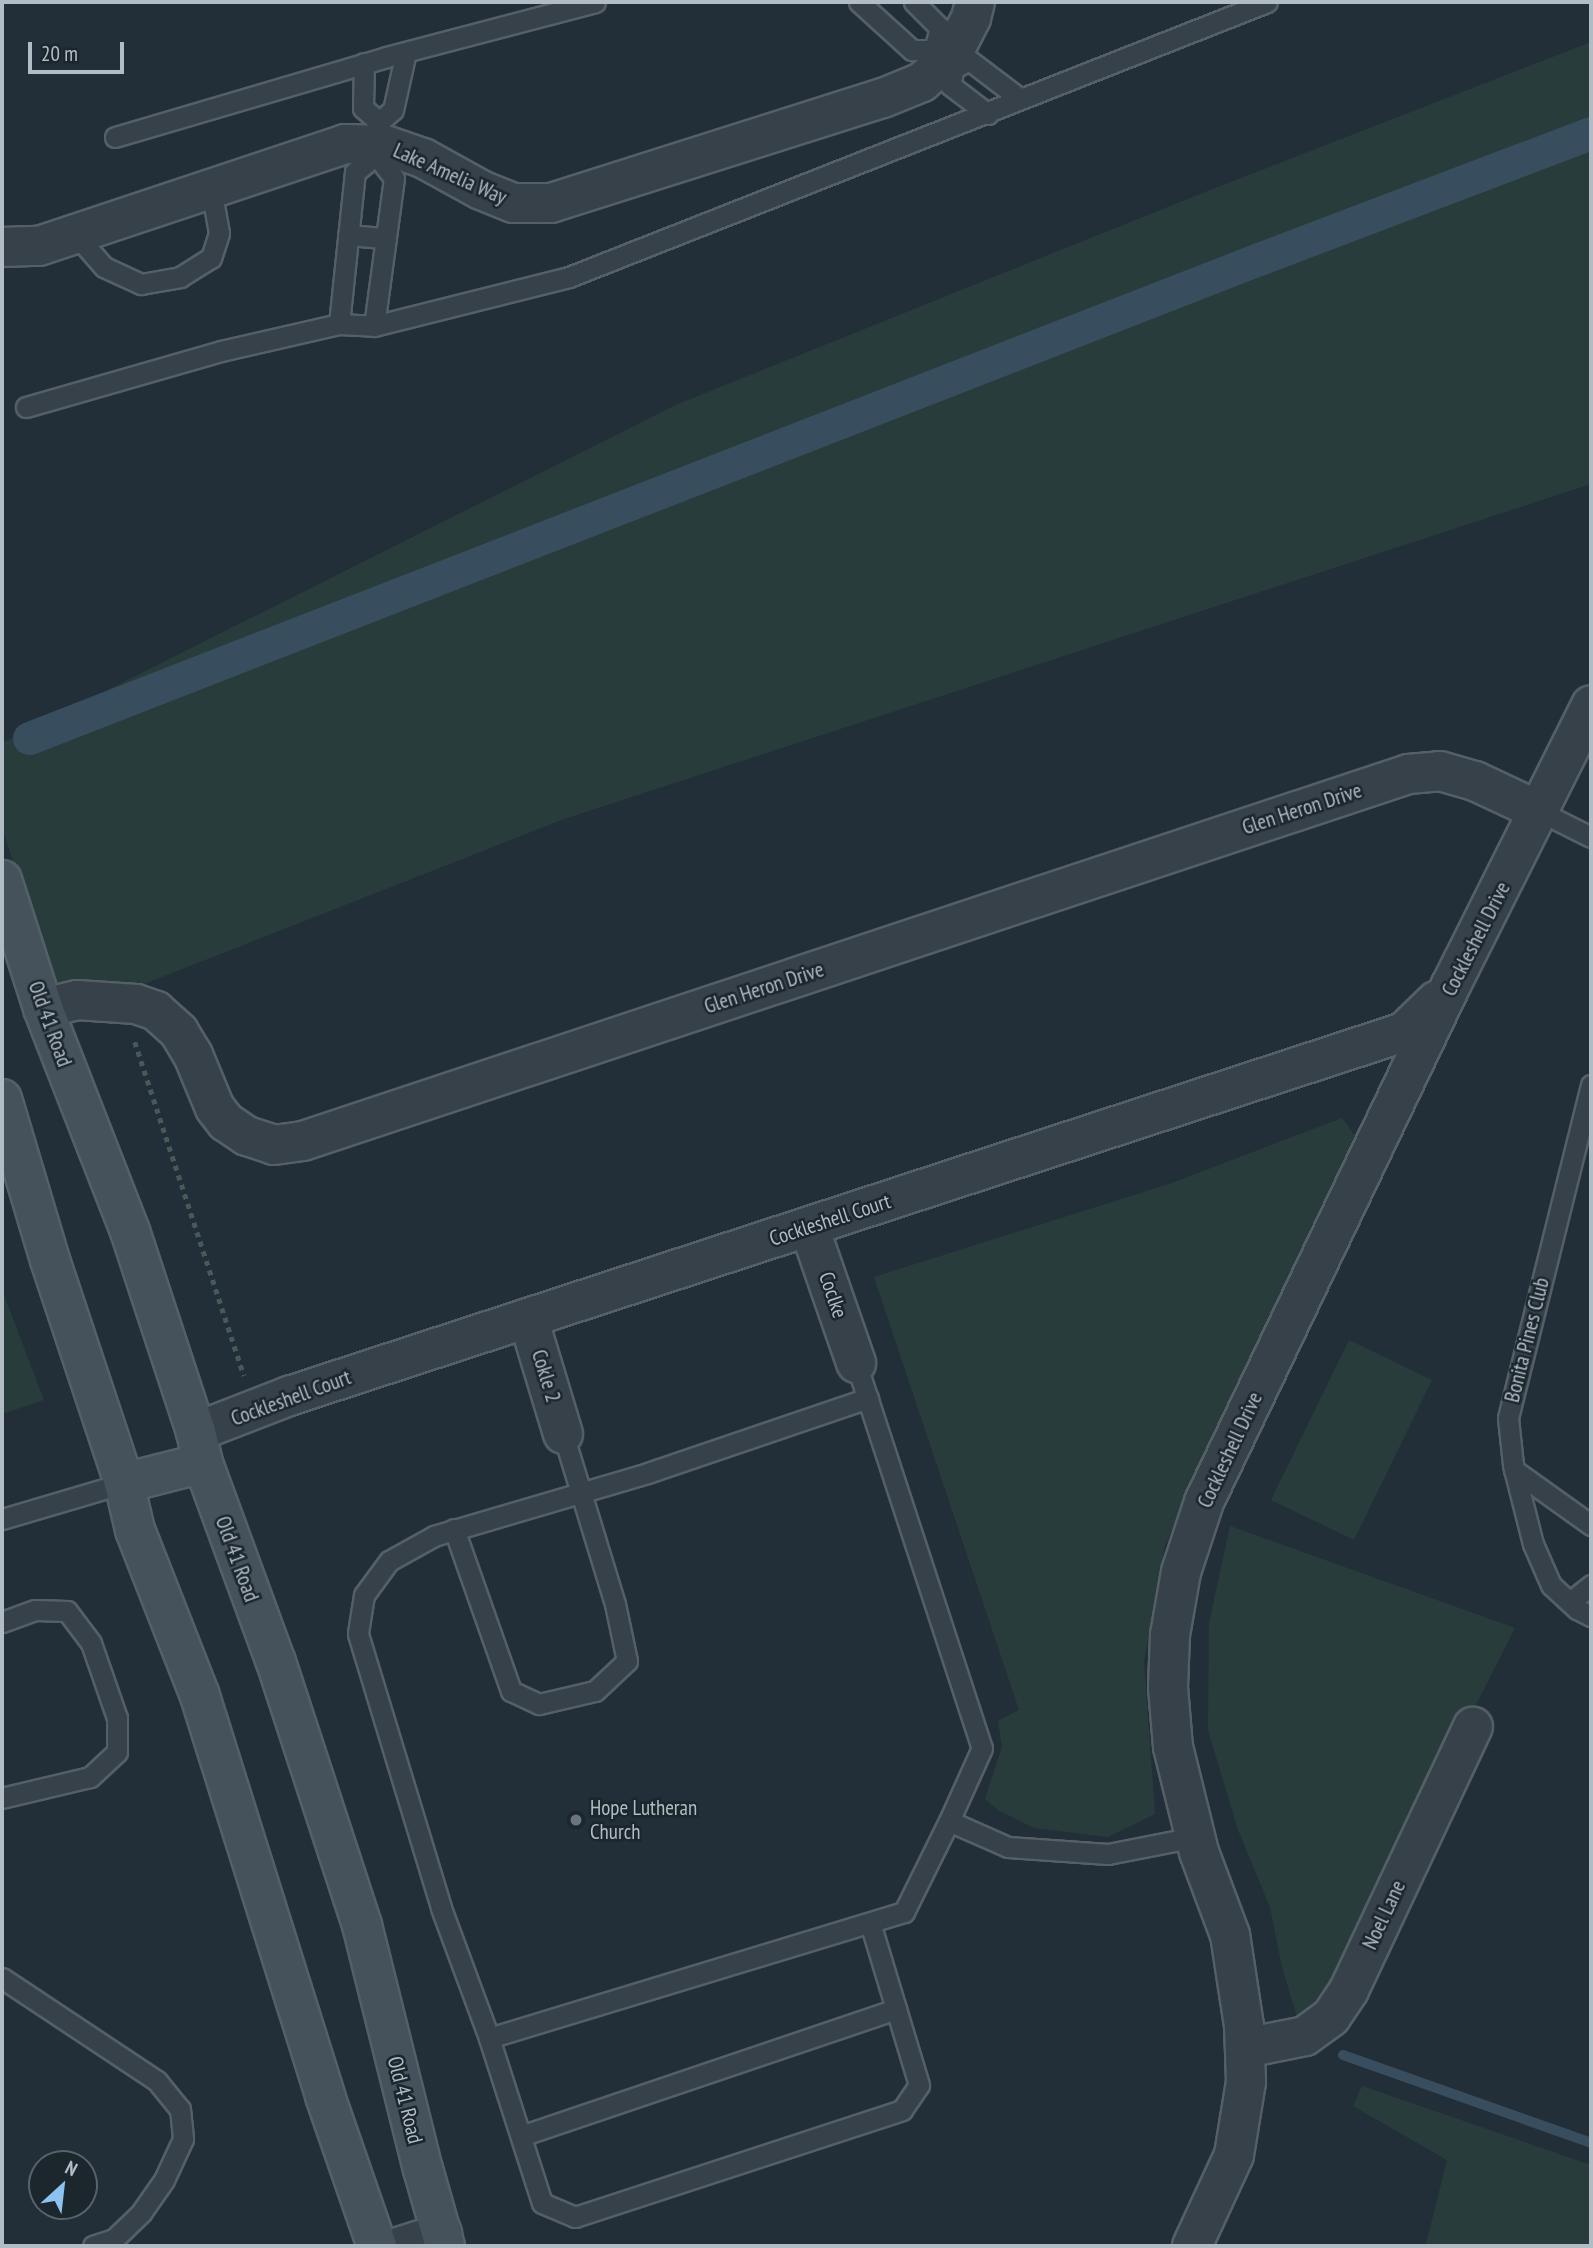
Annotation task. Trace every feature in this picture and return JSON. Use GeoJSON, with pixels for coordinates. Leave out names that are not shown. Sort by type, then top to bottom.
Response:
{"type":"FeatureCollection","features":[{"type":"Feature","properties":{"kind":"street","name":"Lake Amelia Way"},"geometry":{"type":"LineString","coordinates":[[2,247],[39,246],[345,144],[377,141],[423,158],[481,190],[514,203],[551,203],[884,98],[922,82],[945,60],[971,18],[975,2]]}},
{"type":"Feature","properties":{"kind":"street","name":"Cockleshell Drive"},"geometry":{"type":"LineString","coordinates":[[1192,2246],[1234,2155],[1246,2082],[1240,1987],[1230,1935],[1195,1837],[1173,1747],[1168,1687],[1170,1635],[1188,1546],[1204,1502],[1450,988],[1591,705]]}},
{"type":"Feature","properties":{"kind":"street","name":"Glen Heron Drive"},"geometry":{"type":"LineString","coordinates":[[43,1008],[77,1000],[136,1004],[156,1011],[179,1032],[193,1055],[215,1108],[226,1122],[247,1136],[274,1145],[303,1141],[1408,774],[1440,771],[1475,781],[1539,811]]}},
{"type":"Feature","properties":{"kind":"street","name":"Old 41 Road"},"geometry":{"type":"LineString","coordinates":[[2,880],[43,1008],[130,1231],[199,1448],[276,1662],[362,1925],[423,2169],[444,2239]]}},
{"type":"Feature","properties":{"kind":"street","name":"Cockleshell Court"},"geometry":{"type":"LineString","coordinates":[[199,1448],[289,1396],[1404,1032],[1450,988]]}},
{"type":"Feature","properties":{"kind":"street"},"geometry":{"type":"LineString","coordinates":[[2,1099],[50,1260],[124,1483],[135,1530],[200,1696],[325,2096],[377,2246]]}},
{"type":"Feature","properties":{"kind":"street","name":"Coclke"},"geometry":{"type":"LineString","coordinates":[[809,1227],[862,1381]]}},
{"type":"Feature","properties":{"kind":"street","name":"Cokle 2"},"geometry":{"type":"LineString","coordinates":[[528,1318],[563,1434]]}},
{"type":"Feature","properties":{"kind":"street"},"geometry":{"type":"LineString","coordinates":[[124,1483],[199,1448]]}},
{"type":"Feature","properties":{"kind":"street","name":"Noel Lane"},"geometry":{"type":"LineString","coordinates":[[1245,2048],[1305,2036],[1331,2017],[1349,1990],[1474,1727]]}},
{"type":"Feature","properties":{"kind":"street"},"geometry":{"type":"LineString","coordinates":[[401,2246],[444,2239]]}},
{"type":"Feature","properties":{"kind":"lane"},"geometry":{"type":"LineString","coordinates":[[116,136],[406,52],[595,2]]}},
{"type":"Feature","properties":{"kind":"lane"},"geometry":{"type":"LineString","coordinates":[[859,2],[912,50],[945,60],[969,60],[1019,98]]}},
{"type":"Feature","properties":{"kind":"lane"},"geometry":{"type":"LineString","coordinates":[[914,2],[940,28],[950,85],[988,114]]}},
{"type":"Feature","properties":{"kind":"lane"},"geometry":{"type":"LineString","coordinates":[[26,407],[222,351],[339,324],[373,326],[569,277],[1267,2]]}},
{"type":"Feature","properties":{"kind":"lane"},"geometry":{"type":"LineString","coordinates":[[339,324],[355,172],[377,141],[393,110],[406,52]]}},
{"type":"Feature","properties":{"kind":"lane"},"geometry":{"type":"LineString","coordinates":[[364,64],[363,108],[394,178],[373,326]]}},
{"type":"Feature","properties":{"kind":"lane"},"geometry":{"type":"LineString","coordinates":[[75,234],[104,267],[141,284],[180,277],[211,258],[219,233],[211,188]]}},
{"type":"Feature","properties":{"kind":"lane"},"geometry":{"type":"LineString","coordinates":[[348,236],[386,238]]}},
{"type":"Feature","properties":{"kind":"lane"},"geometry":{"type":"LineString","coordinates":[[1539,811],[1591,837]]}},
{"type":"Feature","properties":{"kind":"lane","name":"Bonita Pines Club"},"geometry":{"type":"LineString","coordinates":[[1591,1085],[1508,1418],[1514,1470],[1533,1544],[1551,1585],[1591,1616]]}},
{"type":"Feature","properties":{"kind":"lane"},"geometry":{"type":"LineString","coordinates":[[489,2038],[904,1912],[982,1748],[862,1381],[648,1473],[434,1536],[389,1561],[364,1595],[358,1634],[441,1908],[489,2038],[542,2203],[575,2217],[902,2110],[919,2085],[870,1923]]}},
{"type":"Feature","properties":{"kind":"lane"},"geometry":{"type":"LineString","coordinates":[[454,1529],[510,1691],[539,1704],[595,1691],[626,1661],[615,1604],[563,1434]]}},
{"type":"Feature","properties":{"kind":"lane"},"geometry":{"type":"LineString","coordinates":[[1514,1470],[1591,1525]]}},
{"type":"Feature","properties":{"kind":"lane"},"geometry":{"type":"LineString","coordinates":[[2,1519],[124,1483]]}},
{"type":"Feature","properties":{"kind":"lane"},"geometry":{"type":"LineString","coordinates":[[1570,1602],[1591,1585]]}},
{"type":"Feature","properties":{"kind":"lane"},"geometry":{"type":"LineString","coordinates":[[2,1622],[34,1610],[67,1611],[91,1643],[117,1718],[117,1752],[90,1777],[2,1798]]}},
{"type":"Feature","properties":{"kind":"lane"},"geometry":{"type":"LineString","coordinates":[[949,1821],[1008,1847],[1108,1854],[1195,1837]]}},
{"type":"Feature","properties":{"kind":"lane"},"geometry":{"type":"LineString","coordinates":[[2,1978],[157,2081],[180,2109],[183,2139],[164,2180],[142,2212],[114,2239],[93,2246]]}},
{"type":"Feature","properties":{"kind":"lane"},"geometry":{"type":"LineString","coordinates":[[520,2136],[896,2009]]}},
{"type":"Feature","properties":{"kind":"path"},"geometry":{"type":"LineString","coordinates":[[122,1004],[247,1385]]}},
{"type":"Feature","properties":{"kind":"green space"},"geometry":{"type":"Polygon","coordinates":[[[1591,42],[1591,484],[564,819],[65,1015],[2,828],[2,743],[678,404],[1200,194],[1591,42]]]}},
{"type":"Feature","properties":{"kind":"green space"},"geometry":{"type":"Polygon","coordinates":[[[1342,1118],[1355,1136],[1165,1545],[1144,1661],[1155,1814],[1108,1837],[1034,1828],[998,1810],[985,1799],[1002,1747],[998,1721],[1019,1710],[874,1277],[1169,1184],[1342,1118]]]}},
{"type":"Feature","properties":{"kind":"green space"},"geometry":{"type":"Polygon","coordinates":[[[2,1290],[44,1400],[2,1414],[2,1290]]]}},
{"type":"Feature","properties":{"kind":"green space"},"geometry":{"type":"Polygon","coordinates":[[[1349,1340],[1432,1380],[1354,1540],[1271,1500],[1349,1340]]]}},
{"type":"Feature","properties":{"kind":"green space"},"geometry":{"type":"Polygon","coordinates":[[[1230,1526],[1515,1628],[1321,2009],[1298,2020],[1282,1967],[1270,1907],[1238,1830],[1208,1730],[1209,1623],[1230,1526]]]}},
{"type":"Feature","properties":{"kind":"green space"},"geometry":{"type":"Polygon","coordinates":[[[1362,2086],[1591,2165],[1591,2246],[1426,2244],[1447,2160],[1353,2106],[1362,2086]]]}},
{"type":"Feature","properties":{"kind":"waterway"},"geometry":{"type":"LineString","coordinates":[[29,738],[1259,259],[1591,133]]}},
{"type":"Feature","properties":{"kind":"waterway"},"geometry":{"type":"LineString","coordinates":[[1343,2055],[1591,2143]]}},
{"type":"Feature","properties":{"kind":"place","name":"Hope Lutheran Church"},"geometry":{"type":"Point","coordinates":[576,1820]}}]}
